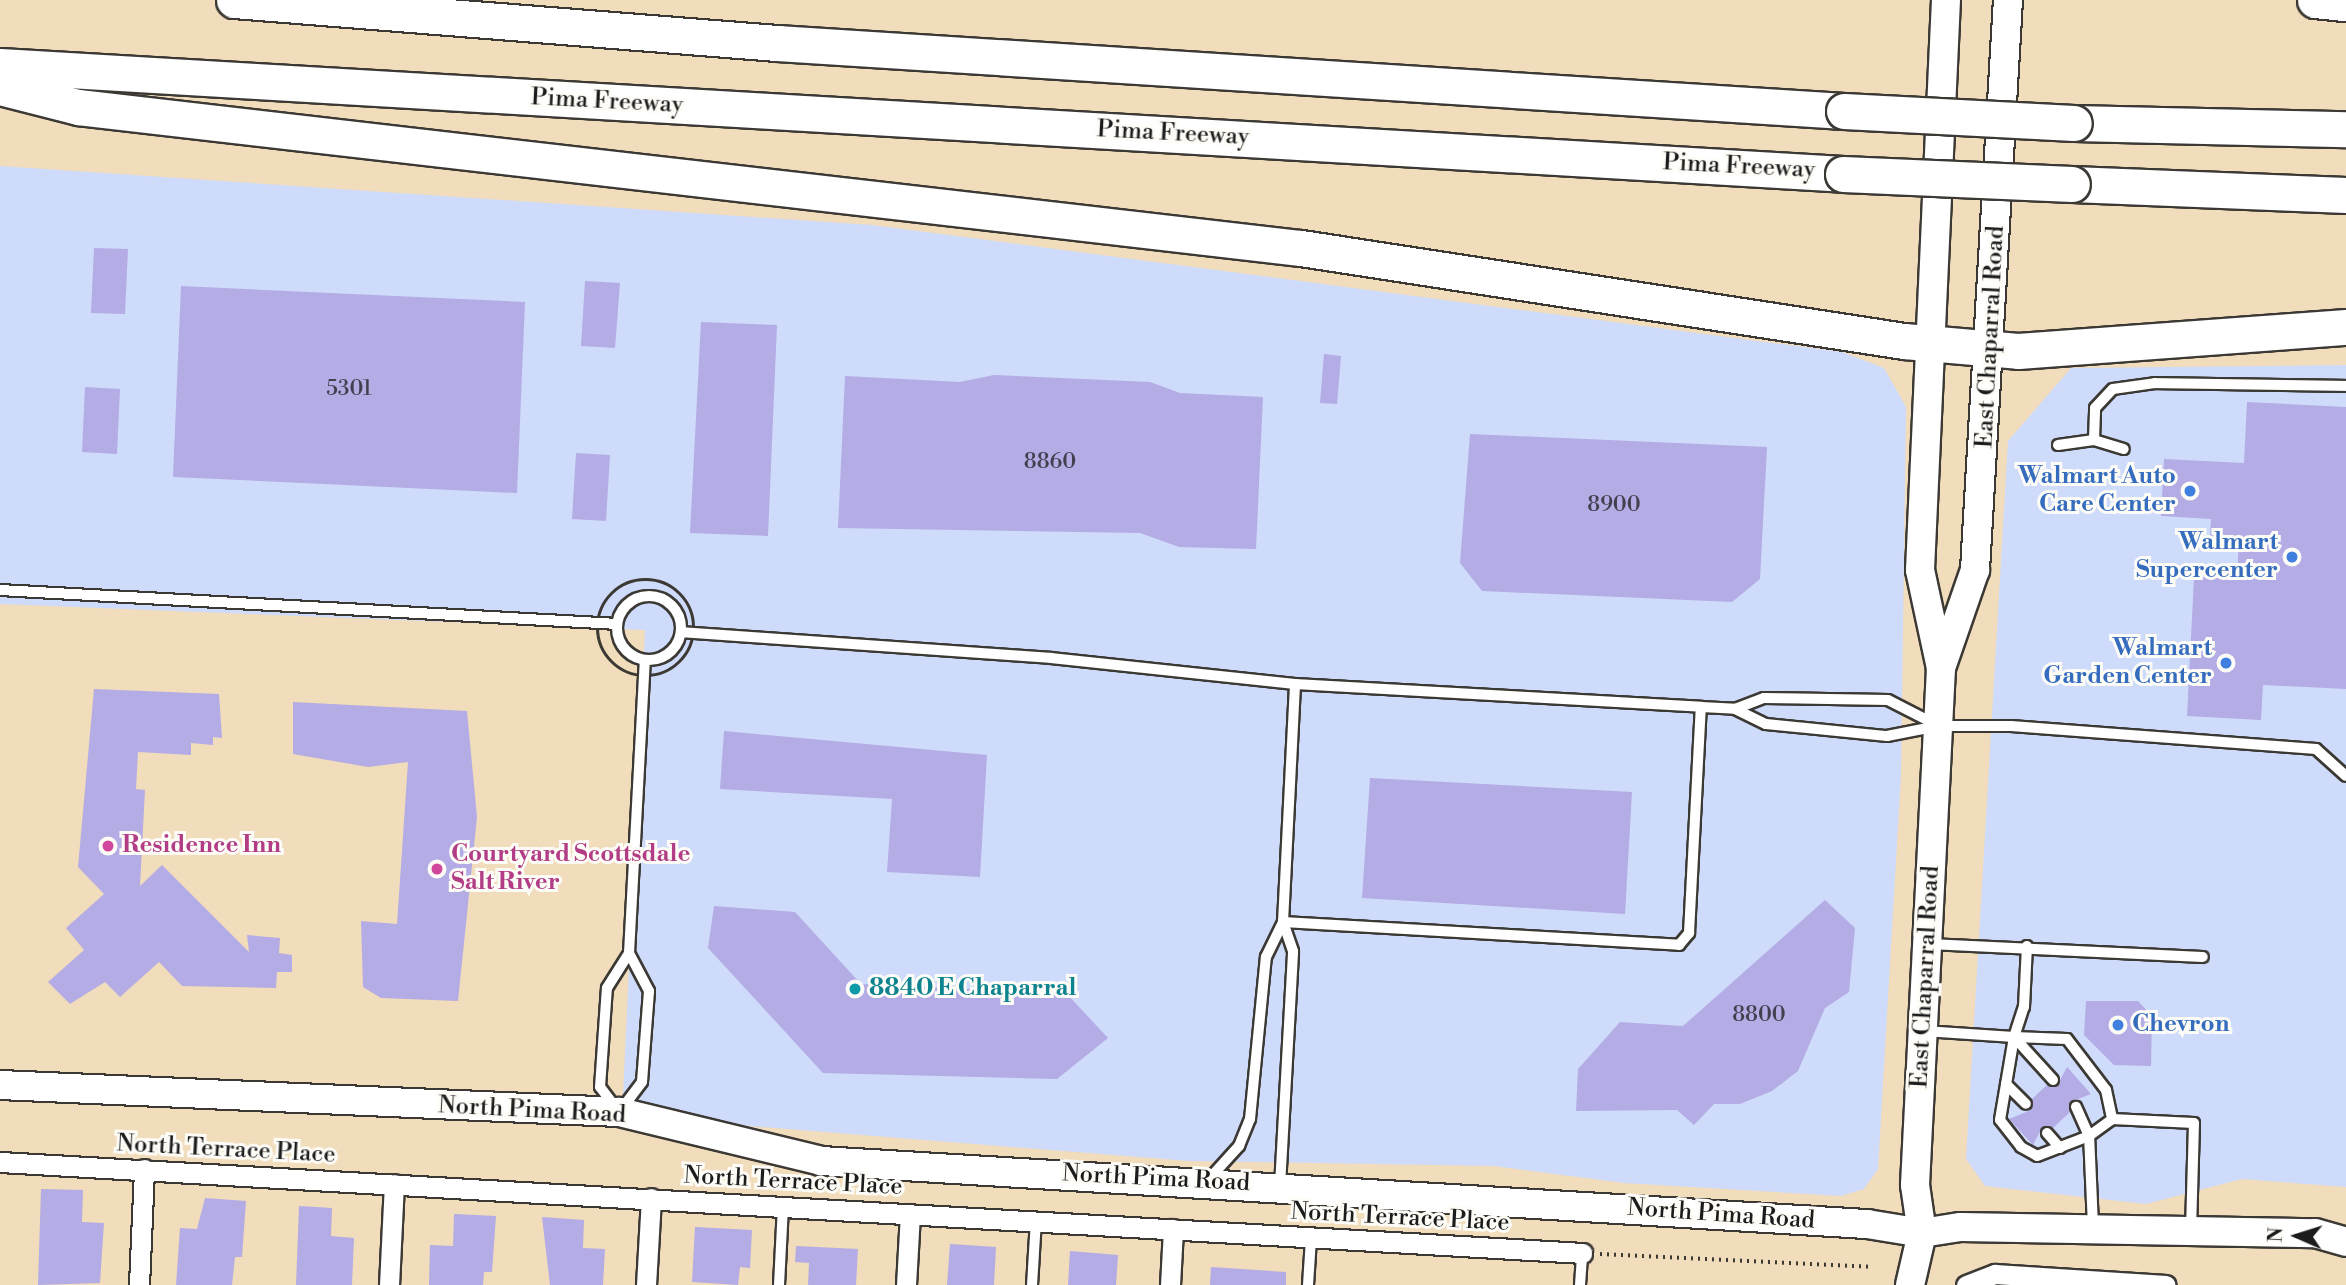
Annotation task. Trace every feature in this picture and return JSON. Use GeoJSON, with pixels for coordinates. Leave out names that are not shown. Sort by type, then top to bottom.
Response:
{"type":"FeatureCollection","features":[{"type":"Feature","properties":{"kind":"highway"},"geometry":{"type":"LineString","coordinates":[[234,0],[777,43],[1844,111],[2074,122],[2346,129]]}},
{"type":"Feature","properties":{"kind":"highway"},"geometry":{"type":"LineString","coordinates":[[2315,0],[2346,4]]}},
{"type":"Feature","properties":{"kind":"highway","name":"Pima Freeway"},"geometry":{"type":"LineString","coordinates":[[0,66],[1843,174],[2346,195]]}},
{"type":"Feature","properties":{"kind":"highway"},"geometry":{"type":"LineString","coordinates":[[0,87],[78,107],[1274,244],[1928,343],[1992,349],[2346,327]]}},
{"type":"Feature","properties":{"kind":"main road","name":"East Chaparral Road"},"geometry":{"type":"LineString","coordinates":[[1910,1285],[1922,1233],[1915,1185],[1941,668],[1920,570],[1928,343],[1946,0]]}},
{"type":"Feature","properties":{"kind":"main road","name":"East Chaparral Road"},"geometry":{"type":"LineString","coordinates":[[1941,668],[1975,570],[1992,349],[2008,0]]}},
{"type":"Feature","properties":{"kind":"main road","name":"North Pima Road"},"geometry":{"type":"LineString","coordinates":[[0,1085],[619,1112],[821,1161],[1206,1182],[1867,1224],[1922,1233],[1961,1227],[2092,1234],[2315,1233],[2346,1242]]}},
{"type":"Feature","properties":{"kind":"main road","name":"North Pima Road"},"geometry":{"type":"LineString","coordinates":[[2315,1233],[2346,1223]]}},
{"type":"Feature","properties":{"kind":"street","name":"North Terrace Place"},"geometry":{"type":"LineString","coordinates":[[0,1162],[1582,1253]]}},
{"type":"Feature","properties":{"kind":"street"},"geometry":{"type":"LineString","coordinates":[[139,1285],[144,1169]]}},
{"type":"Feature","properties":{"kind":"street"},"geometry":{"type":"LineString","coordinates":[[389,1285],[394,1184]]}},
{"type":"Feature","properties":{"kind":"street"},"geometry":{"type":"LineString","coordinates":[[646,1285],[651,1198]]}},
{"type":"Feature","properties":{"kind":"street"},"geometry":{"type":"LineString","coordinates":[[906,1285],[910,1214]]}},
{"type":"Feature","properties":{"kind":"street"},"geometry":{"type":"LineString","coordinates":[[1170,1285],[1172,1229]]}},
{"type":"Feature","properties":{"kind":"street"},"geometry":{"type":"LineString","coordinates":[[1967,1283],[1995,1274],[2076,1282],[2166,1285]]}},
{"type":"Feature","properties":{"kind":"lane"},"geometry":{"type":"LineString","coordinates":[[2094,440],[2095,408],[2113,389],[2196,383],[2346,386]]}},
{"type":"Feature","properties":{"kind":"lane"},"geometry":{"type":"LineString","coordinates":[[2058,445],[2094,440],[2124,449]]}},
{"type":"Feature","properties":{"kind":"lane"},"geometry":{"type":"LineString","coordinates":[[0,590],[617,624]]}},
{"type":"Feature","properties":{"kind":"lane"},"geometry":{"type":"LineString","coordinates":[[653,596],[671,604],[681,632],[673,650],[645,660],[621,643],[617,624],[625,605],[653,596]]}},
{"type":"Feature","properties":{"kind":"lane"},"geometry":{"type":"LineString","coordinates":[[681,632],[1051,658],[1295,684],[1735,709],[1766,724],[1887,736],[1938,726],[2044,727],[2316,749],[2346,776]]}},
{"type":"Feature","properties":{"kind":"lane"},"geometry":{"type":"LineString","coordinates":[[629,953],[649,991],[642,1082],[619,1112],[600,1087],[607,988],[629,953],[645,660]]}},
{"type":"Feature","properties":{"kind":"lane"},"geometry":{"type":"LineString","coordinates":[[1280,1187],[1293,951],[1283,922],[1295,684]]}},
{"type":"Feature","properties":{"kind":"lane"},"geometry":{"type":"LineString","coordinates":[[1735,709],[1763,698],[1888,700],[1938,726]]}},
{"type":"Feature","properties":{"kind":"lane"},"geometry":{"type":"LineString","coordinates":[[1283,922],[1679,945],[1689,933],[1701,707]]}},
{"type":"Feature","properties":{"kind":"lane"},"geometry":{"type":"LineString","coordinates":[[1206,1182],[1239,1146],[1250,1119],[1266,957],[1283,922]]}},
{"type":"Feature","properties":{"kind":"lane"},"geometry":{"type":"LineString","coordinates":[[1928,944],[2026,946],[2203,957]]}},
{"type":"Feature","properties":{"kind":"lane"},"geometry":{"type":"LineString","coordinates":[[2026,946],[2024,1007],[2014,1037],[2000,1120],[2021,1146],[2037,1156],[2089,1136],[2112,1119],[2194,1123],[2191,1233]]}},
{"type":"Feature","properties":{"kind":"lane"},"geometry":{"type":"LineString","coordinates":[[1924,1031],[2067,1039],[2106,1090],[2112,1119]]}},
{"type":"Feature","properties":{"kind":"lane"},"geometry":{"type":"LineString","coordinates":[[2014,1037],[2053,1080]]}},
{"type":"Feature","properties":{"kind":"lane"},"geometry":{"type":"LineString","coordinates":[[2006,1084],[2025,1104]]}},
{"type":"Feature","properties":{"kind":"lane"},"geometry":{"type":"LineString","coordinates":[[2076,1107],[2089,1136],[2092,1234]]}},
{"type":"Feature","properties":{"kind":"lane"},"geometry":{"type":"LineString","coordinates":[[2047,1133],[2060,1148]]}},
{"type":"Feature","properties":{"kind":"lane"},"geometry":{"type":"LineString","coordinates":[[779,1285],[783,1207]]}},
{"type":"Feature","properties":{"kind":"lane"},"geometry":{"type":"LineString","coordinates":[[1032,1285],[1036,1220]]}},
{"type":"Feature","properties":{"kind":"lane"},"geometry":{"type":"LineString","coordinates":[[1308,1285],[1311,1238]]}},
{"type":"Feature","properties":{"kind":"lane"},"geometry":{"type":"LineString","coordinates":[[1580,1285],[1582,1253]]}},
{"type":"Feature","properties":{"kind":"path"},"geometry":{"type":"LineString","coordinates":[[651,579],[680,593],[694,633],[678,664],[644,676],[607,657],[598,622],[620,586],[651,579]]}},
{"type":"Feature","properties":{"kind":"path"},"geometry":{"type":"LineString","coordinates":[[1582,1253],[1871,1267]]}},
{"type":"Feature","properties":{"kind":"shaded area"},"geometry":{"type":"Polygon","coordinates":[[[0,166],[872,225],[1842,352],[1884,368],[1906,407],[1901,775],[1878,1169],[1864,1189],[1841,1196],[1624,1183],[1493,1166],[1189,1161],[622,1116],[645,630],[0,604],[0,166]]]}},
{"type":"Feature","properties":{"kind":"shaded area"},"geometry":{"type":"Polygon","coordinates":[[[2346,365],[2346,1187],[2242,1179],[2146,1204],[1985,1186],[1966,1159],[2008,441],[2071,368],[2346,365]]]}},
{"type":"Feature","properties":{"kind":"building"},"geometry":{"type":"Polygon","coordinates":[[[94,248],[128,249],[125,314],[91,313],[94,248]]]}},
{"type":"Feature","properties":{"kind":"building"},"geometry":{"type":"Polygon","coordinates":[[[585,281],[620,283],[615,348],[581,346],[585,281]]]}},
{"type":"Feature","properties":{"kind":"building"},"geometry":{"type":"Polygon","coordinates":[[[181,286],[525,302],[517,493],[173,477],[181,286]]]}},
{"type":"Feature","properties":{"kind":"building"},"geometry":{"type":"Polygon","coordinates":[[[701,322],[777,325],[768,536],[690,533],[701,322]]]}},
{"type":"Feature","properties":{"kind":"building"},"geometry":{"type":"Polygon","coordinates":[[[1324,354],[1341,356],[1337,404],[1320,403],[1324,354]]]}},
{"type":"Feature","properties":{"kind":"building"},"geometry":{"type":"Polygon","coordinates":[[[994,375],[1150,382],[1180,393],[1263,397],[1256,549],[1179,547],[1140,533],[838,528],[845,376],[960,382],[994,375]]]}},
{"type":"Feature","properties":{"kind":"building"},"geometry":{"type":"Polygon","coordinates":[[[85,387],[120,389],[117,454],[82,452],[85,387]]]}},
{"type":"Feature","properties":{"kind":"building","name":"Walmart Supercenter"},"geometry":{"type":"Polygon","coordinates":[[[2247,402],[2346,407],[2346,689],[2263,685],[2261,720],[2187,716],[2194,577],[2237,579],[2239,538],[2210,536],[2211,519],[2161,516],[2164,459],[2244,463],[2247,402]]]}},
{"type":"Feature","properties":{"kind":"building"},"geometry":{"type":"Polygon","coordinates":[[[1470,434],[1767,447],[1760,579],[1732,602],[1482,591],[1460,563],[1470,434]]]}},
{"type":"Feature","properties":{"kind":"building"},"geometry":{"type":"Polygon","coordinates":[[[576,453],[610,455],[606,521],[572,519],[576,453]]]}},
{"type":"Feature","properties":{"kind":"building","name":"Residence Inn"},"geometry":{"type":"Polygon","coordinates":[[[94,689],[219,694],[222,738],[213,737],[213,745],[191,743],[191,755],[138,752],[136,789],[145,790],[140,886],[162,865],[249,952],[247,935],[280,938],[279,953],[292,955],[292,972],[277,972],[276,988],[182,986],[159,962],[120,997],[105,982],[70,1004],[48,982],[84,950],[66,928],[104,894],[78,867],[94,689]]]}},
{"type":"Feature","properties":{"kind":"building","name":"Courtyard Scottsdale Salt River"},"geometry":{"type":"Polygon","coordinates":[[[293,702],[467,711],[477,817],[458,1001],[381,998],[363,987],[361,921],[397,924],[408,762],[368,767],[293,754],[293,702]]]}},
{"type":"Feature","properties":{"kind":"building"},"geometry":{"type":"Polygon","coordinates":[[[724,731],[987,755],[980,877],[887,872],[892,799],[720,789],[724,731]]]}},
{"type":"Feature","properties":{"kind":"building"},"geometry":{"type":"Polygon","coordinates":[[[1370,778],[1632,792],[1625,914],[1362,898],[1370,778]]]}},
{"type":"Feature","properties":{"kind":"building"},"geometry":{"type":"Polygon","coordinates":[[[1825,900],[1855,928],[1849,992],[1825,1008],[1798,1071],[1772,1091],[1740,1104],[1714,1104],[1694,1125],[1677,1110],[1576,1111],[1578,1069],[1620,1022],[1683,1026],[1825,900]]]}},
{"type":"Feature","properties":{"kind":"building","name":"8840 E Chaparral"},"geometry":{"type":"Polygon","coordinates":[[[714,906],[795,912],[861,984],[1066,993],[1108,1038],[1057,1079],[823,1073],[708,948],[714,906]]]}},
{"type":"Feature","properties":{"kind":"building","name":"Chevron"},"geometry":{"type":"Polygon","coordinates":[[[2086,1001],[2138,1001],[2152,1016],[2151,1066],[2114,1065],[2084,1035],[2086,1001]]]}},
{"type":"Feature","properties":{"kind":"building","name":"Chevron"},"geometry":{"type":"Polygon","coordinates":[[[2067,1067],[2091,1094],[2070,1102],[2070,1112],[2053,1128],[2042,1128],[2033,1145],[2009,1119],[2031,1110],[2032,1099],[2047,1085],[2057,1086],[2067,1067]]]}},
{"type":"Feature","properties":{"kind":"building"},"geometry":{"type":"Polygon","coordinates":[[[41,1189],[83,1190],[82,1222],[104,1223],[100,1283],[38,1285],[41,1189]]]}},
{"type":"Feature","properties":{"kind":"building"},"geometry":{"type":"Polygon","coordinates":[[[205,1198],[246,1201],[242,1257],[235,1257],[232,1285],[176,1285],[180,1228],[197,1229],[205,1198]]]}},
{"type":"Feature","properties":{"kind":"building"},"geometry":{"type":"Polygon","coordinates":[[[299,1206],[332,1208],[331,1236],[354,1238],[352,1285],[296,1285],[299,1206]]]}},
{"type":"Feature","properties":{"kind":"building"},"geometry":{"type":"Polygon","coordinates":[[[454,1214],[496,1216],[492,1272],[484,1272],[483,1285],[429,1285],[430,1245],[453,1246],[454,1214]]]}},
{"type":"Feature","properties":{"kind":"building"},"geometry":{"type":"Polygon","coordinates":[[[542,1217],[584,1220],[583,1248],[605,1249],[603,1285],[550,1285],[542,1217]]]}},
{"type":"Feature","properties":{"kind":"building"},"geometry":{"type":"Polygon","coordinates":[[[695,1227],[752,1230],[750,1268],[740,1267],[738,1285],[692,1282],[695,1227]]]}},
{"type":"Feature","properties":{"kind":"building"},"geometry":{"type":"Polygon","coordinates":[[[950,1244],[996,1247],[994,1285],[947,1285],[950,1244]]]}},
{"type":"Feature","properties":{"kind":"building"},"geometry":{"type":"Polygon","coordinates":[[[796,1246],[858,1249],[856,1285],[808,1285],[809,1263],[795,1262],[796,1246]]]}},
{"type":"Feature","properties":{"kind":"building"},"geometry":{"type":"Polygon","coordinates":[[[1070,1251],[1118,1255],[1116,1285],[1068,1285],[1070,1251]]]}},
{"type":"Feature","properties":{"kind":"building"},"geometry":{"type":"Polygon","coordinates":[[[1211,1267],[1286,1272],[1286,1285],[1210,1285],[1211,1267]]]}},
{"type":"Feature","properties":{"kind":"place","name":"Walmart Auto Care Center"},"geometry":{"type":"Point","coordinates":[2190,491]}},
{"type":"Feature","properties":{"kind":"place","name":"Walmart Supercenter"},"geometry":{"type":"Point","coordinates":[2292,557]}},
{"type":"Feature","properties":{"kind":"place","name":"Walmart Garden Center"},"geometry":{"type":"Point","coordinates":[2226,663]}},
{"type":"Feature","properties":{"kind":"place","name":"Residence Inn"},"geometry":{"type":"Point","coordinates":[108,846]}},
{"type":"Feature","properties":{"kind":"place","name":"Courtyard Scottsdale Salt River"},"geometry":{"type":"Point","coordinates":[437,869]}},
{"type":"Feature","properties":{"kind":"place","name":"8840 E Chaparral"},"geometry":{"type":"Point","coordinates":[855,989]}},
{"type":"Feature","properties":{"kind":"place","name":"Chevron"},"geometry":{"type":"Point","coordinates":[2118,1025]}}]}
